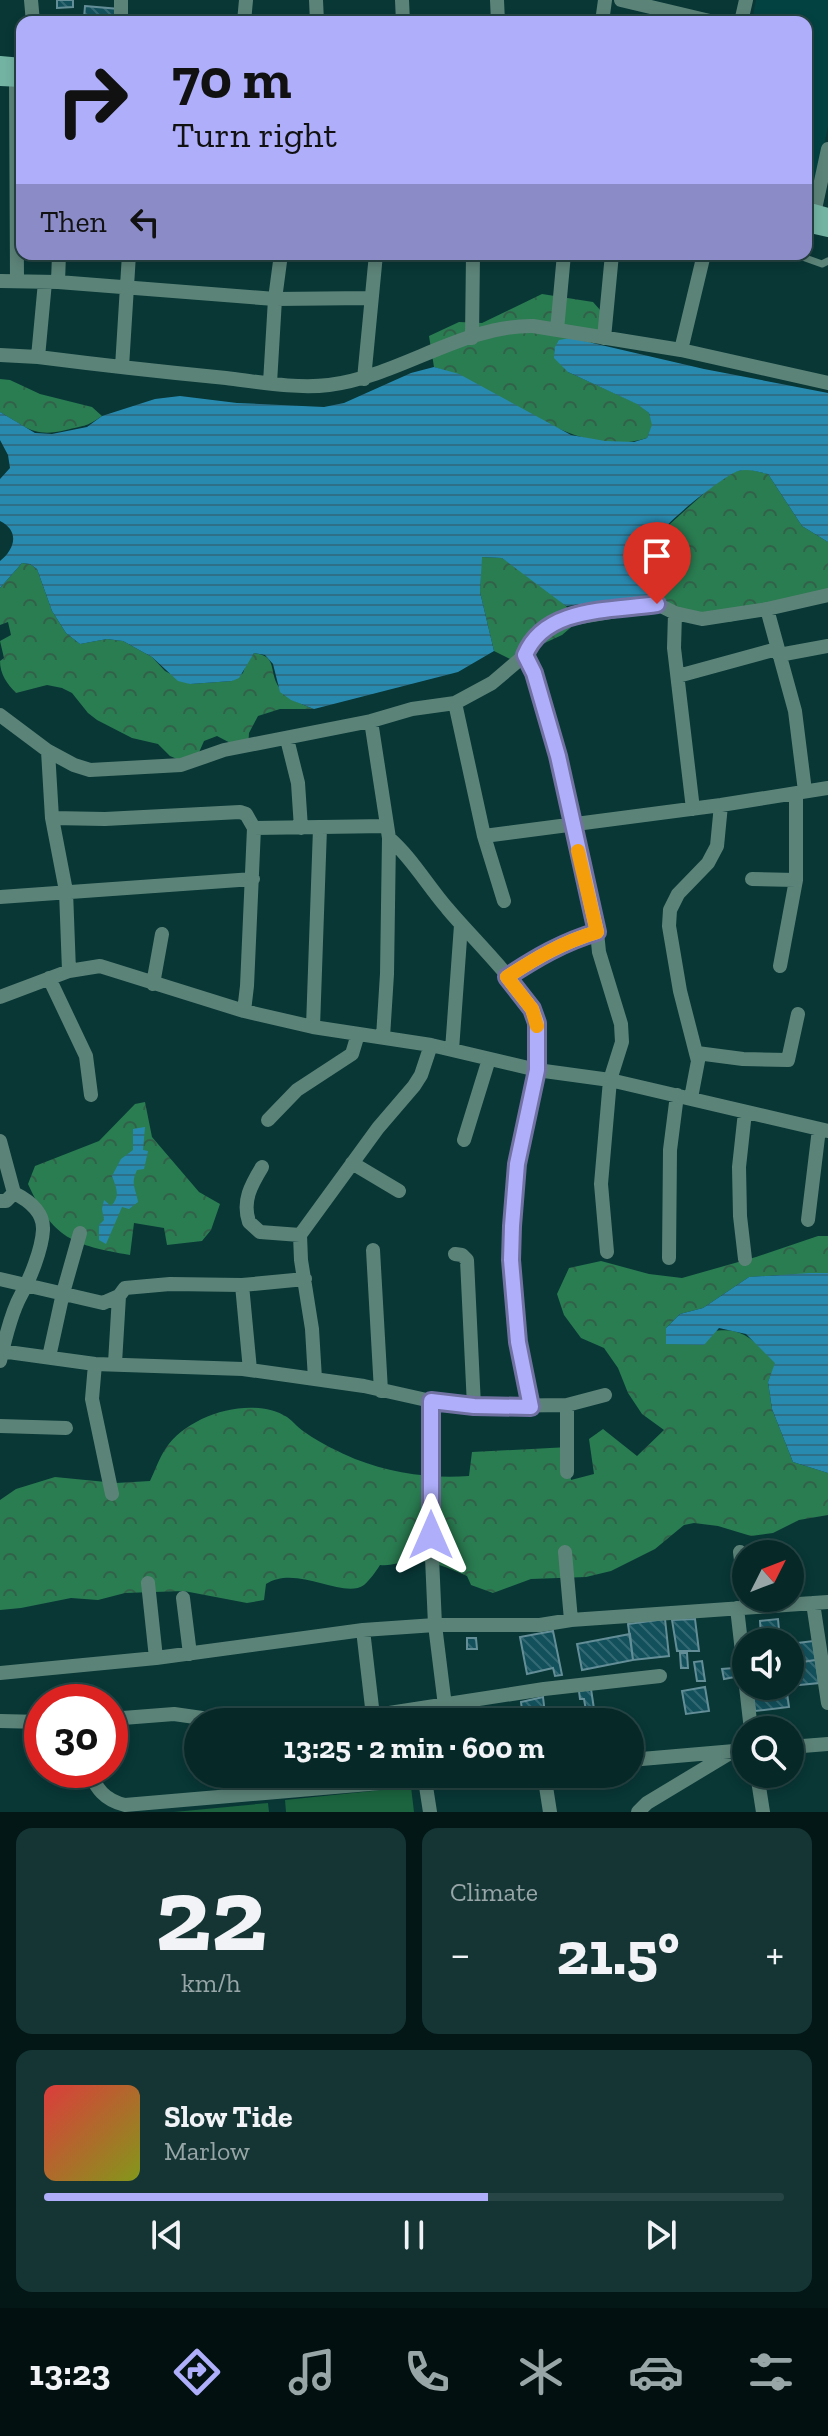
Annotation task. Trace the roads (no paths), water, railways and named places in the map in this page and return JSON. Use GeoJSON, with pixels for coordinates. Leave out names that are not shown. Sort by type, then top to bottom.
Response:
{"type":"FeatureCollection","features":[{"type":"Feature","properties":{"kind":"main road"},"geometry":{"type":"LineString","coordinates":[[0,64],[15,75]]}},
{"type":"Feature","properties":{"kind":"street"},"geometry":{"type":"LineString","coordinates":[[621,0],[689,16]]}},
{"type":"Feature","properties":{"kind":"street"},"geometry":{"type":"LineString","coordinates":[[15,75],[16,178]]}},
{"type":"Feature","properties":{"kind":"street"},"geometry":{"type":"LineString","coordinates":[[816,220],[828,149]]}},
{"type":"Feature","properties":{"kind":"street"},"geometry":{"type":"LineString","coordinates":[[17,260],[17,281]]}},
{"type":"Feature","properties":{"kind":"street"},"geometry":{"type":"LineString","coordinates":[[38,357],[58,260]]}},
{"type":"Feature","properties":{"kind":"street"},"geometry":{"type":"LineString","coordinates":[[122,367],[129,260]]}},
{"type":"Feature","properties":{"kind":"street"},"geometry":{"type":"LineString","coordinates":[[270,383],[280,260]]}},
{"type":"Feature","properties":{"kind":"street"},"geometry":{"type":"LineString","coordinates":[[364,379],[375,260]]}},
{"type":"Feature","properties":{"kind":"street"},"geometry":{"type":"LineString","coordinates":[[472,338],[473,260]]}},
{"type":"Feature","properties":{"kind":"street"},"geometry":{"type":"LineString","coordinates":[[557,330],[563,260]]}},
{"type":"Feature","properties":{"kind":"street"},"geometry":{"type":"LineString","coordinates":[[604,338],[611,260]]}},
{"type":"Feature","properties":{"kind":"street"},"geometry":{"type":"LineString","coordinates":[[681,350],[703,260]]}},
{"type":"Feature","properties":{"kind":"street"},"geometry":{"type":"LineString","coordinates":[[0,281],[275,299],[370,298]]}},
{"type":"Feature","properties":{"kind":"street"},"geometry":{"type":"LineString","coordinates":[[0,355],[270,383],[328,385],[364,379],[472,338],[522,326],[681,350],[828,383]]}},
{"type":"Feature","properties":{"kind":"street"},"geometry":{"type":"LineString","coordinates":[[0,715],[48,751],[90,770],[181,765],[224,750],[371,721],[412,709],[455,703],[492,683],[525,655],[538,634],[557,621],[657,604],[675,613],[702,619],[828,595]]}},
{"type":"Feature","properties":{"kind":"street"},"geometry":{"type":"LineString","coordinates":[[767,609],[795,711],[800,792],[796,880],[780,966]]}},
{"type":"Feature","properties":{"kind":"street"},"geometry":{"type":"LineString","coordinates":[[675,613],[674,648],[693,809]]}},
{"type":"Feature","properties":{"kind":"street"},"geometry":{"type":"LineString","coordinates":[[678,676],[778,652],[828,646]]}},
{"type":"Feature","properties":{"kind":"street"},"geometry":{"type":"LineString","coordinates":[[525,655],[534,673],[558,756],[599,952],[621,1024],[622,1042],[610,1080],[601,1184],[607,1252]]}},
{"type":"Feature","properties":{"kind":"street"},"geometry":{"type":"LineString","coordinates":[[455,703],[484,836],[504,901]]}},
{"type":"Feature","properties":{"kind":"street"},"geometry":{"type":"LineString","coordinates":[[371,721],[388,832],[387,974],[383,1037]]}},
{"type":"Feature","properties":{"kind":"street"},"geometry":{"type":"LineString","coordinates":[[287,739],[298,783],[301,828]]}},
{"type":"Feature","properties":{"kind":"street"},"geometry":{"type":"LineString","coordinates":[[48,751],[52,818],[66,891],[69,971]]}},
{"type":"Feature","properties":{"kind":"street"},"geometry":{"type":"LineString","coordinates":[[484,836],[828,788]]}},
{"type":"Feature","properties":{"kind":"street"},"geometry":{"type":"LineString","coordinates":[[669,1258],[670,1150],[684,1097],[698,1061],[680,991],[669,926],[670,910],[678,894],[708,863],[717,846],[721,805]]}},
{"type":"Feature","properties":{"kind":"street"},"geometry":{"type":"LineString","coordinates":[[52,818],[246,814],[254,828],[244,1011]]}},
{"type":"Feature","properties":{"kind":"street"},"geometry":{"type":"LineString","coordinates":[[254,828],[388,832],[532,1009],[537,1023],[537,1070],[517,1164],[511,1238],[518,1342],[531,1407]]}},
{"type":"Feature","properties":{"kind":"street"},"geometry":{"type":"LineString","coordinates":[[313,1027],[320,828]]}},
{"type":"Feature","properties":{"kind":"street"},"geometry":{"type":"LineString","coordinates":[[0,897],[253,879]]}},
{"type":"Feature","properties":{"kind":"street"},"geometry":{"type":"LineString","coordinates":[[752,879],[796,880]]}},
{"type":"Feature","properties":{"kind":"street"},"geometry":{"type":"LineString","coordinates":[[452,1050],[461,925]]}},
{"type":"Feature","properties":{"kind":"street"},"geometry":{"type":"LineString","coordinates":[[507,977],[551,949],[597,932]]}},
{"type":"Feature","properties":{"kind":"street"},"geometry":{"type":"LineString","coordinates":[[153,984],[162,934]]}},
{"type":"Feature","properties":{"kind":"street"},"geometry":{"type":"LineString","coordinates":[[0,997],[69,971],[100,966],[244,1011],[313,1027],[431,1045],[537,1070],[610,1080],[823,1130],[808,1220]]}},
{"type":"Feature","properties":{"kind":"street"},"geometry":{"type":"LineString","coordinates":[[49,978],[86,1056],[91,1095]]}},
{"type":"Feature","properties":{"kind":"street"},"geometry":{"type":"LineString","coordinates":[[697,1053],[743,1059],[788,1060],[798,1014]]}},
{"type":"Feature","properties":{"kind":"street"},"geometry":{"type":"LineString","coordinates":[[268,1120],[297,1090],[352,1054],[358,1034]]}},
{"type":"Feature","properties":{"kind":"street"},"geometry":{"type":"LineString","coordinates":[[315,1379],[300,1235],[352,1163],[414,1086],[431,1045]]}},
{"type":"Feature","properties":{"kind":"street"},"geometry":{"type":"LineString","coordinates":[[464,1140],[489,1059]]}},
{"type":"Feature","properties":{"kind":"street"},"geometry":{"type":"LineString","coordinates":[[745,1112],[739,1167],[745,1259]]}},
{"type":"Feature","properties":{"kind":"street"},"geometry":{"type":"LineString","coordinates":[[0,1141],[14,1193],[28,1200],[37,1211],[43,1228],[28,1286],[20,1296],[1,1354],[95,1364],[250,1370],[474,1406],[567,1405],[605,1395]]}},
{"type":"Feature","properties":{"kind":"street"},"geometry":{"type":"LineString","coordinates":[[352,1163],[399,1191]]}},
{"type":"Feature","properties":{"kind":"street"},"geometry":{"type":"LineString","coordinates":[[262,1167],[250,1188],[246,1203],[249,1222],[260,1232],[300,1235]]}},
{"type":"Feature","properties":{"kind":"street"},"geometry":{"type":"LineString","coordinates":[[0,1201],[6,1201],[14,1193]]}},
{"type":"Feature","properties":{"kind":"street"},"geometry":{"type":"LineString","coordinates":[[49,1357],[80,1233]]}},
{"type":"Feature","properties":{"kind":"street"},"geometry":{"type":"LineString","coordinates":[[373,1250],[381,1391]]}},
{"type":"Feature","properties":{"kind":"street"},"geometry":{"type":"LineString","coordinates":[[455,1254],[467,1260],[474,1406]]}},
{"type":"Feature","properties":{"kind":"street"},"geometry":{"type":"LineString","coordinates":[[0,1279],[103,1303],[119,1296],[125,1288],[170,1284],[242,1285],[305,1279]]}},
{"type":"Feature","properties":{"kind":"street"},"geometry":{"type":"LineString","coordinates":[[242,1285],[250,1370]]}},
{"type":"Feature","properties":{"kind":"street"},"geometry":{"type":"LineString","coordinates":[[115,1363],[119,1296]]}},
{"type":"Feature","properties":{"kind":"street"},"geometry":{"type":"LineString","coordinates":[[95,1364],[92,1399],[112,1494]]}},
{"type":"Feature","properties":{"kind":"street"},"geometry":{"type":"LineString","coordinates":[[431,1401],[435,1625],[445,1706]]}},
{"type":"Feature","properties":{"kind":"street"},"geometry":{"type":"LineString","coordinates":[[567,1405],[567,1472]]}},
{"type":"Feature","properties":{"kind":"street"},"geometry":{"type":"LineString","coordinates":[[0,1426],[66,1428]]}},
{"type":"Feature","properties":{"kind":"street"},"geometry":{"type":"LineString","coordinates":[[565,1552],[571,1620]]}},
{"type":"Feature","properties":{"kind":"street"},"geometry":{"type":"LineString","coordinates":[[148,1583],[156,1658]]}},
{"type":"Feature","properties":{"kind":"street"},"geometry":{"type":"LineString","coordinates":[[183,1598],[190,1654]]}},
{"type":"Feature","properties":{"kind":"street"},"geometry":{"type":"LineString","coordinates":[[821,1602],[828,1703]]}},
{"type":"Feature","properties":{"kind":"street"},"geometry":{"type":"LineString","coordinates":[[0,1673],[190,1654],[363,1630],[435,1625],[540,1625],[732,1608]]}},
{"type":"Feature","properties":{"kind":"street"},"geometry":{"type":"LineString","coordinates":[[742,1612],[750,1716]]}},
{"type":"Feature","properties":{"kind":"street"},"geometry":{"type":"LineString","coordinates":[[363,1630],[372,1708]]}},
{"type":"Feature","properties":{"kind":"street"},"geometry":{"type":"LineString","coordinates":[[431,1708],[544,1689],[660,1676]]}},
{"type":"Feature","properties":{"kind":"street"},"geometry":{"type":"LineString","coordinates":[[128,1718],[184,1715]]}},
{"type":"Feature","properties":{"kind":"street"},"geometry":{"type":"LineString","coordinates":[[0,1721],[24,1722]]}},
{"type":"Feature","properties":{"kind":"street"},"geometry":{"type":"LineString","coordinates":[[804,1746],[828,1744]]}},
{"type":"Feature","properties":{"kind":"street"},"geometry":{"type":"LineString","coordinates":[[644,1759],[732,1751]]}},
{"type":"Feature","properties":{"kind":"street"},"geometry":{"type":"LineString","coordinates":[[638,1812],[647,1803],[732,1755]]}},
{"type":"Feature","properties":{"kind":"street"},"geometry":{"type":"LineString","coordinates":[[97,1788],[109,1801],[125,1805],[329,1788]]}},
{"type":"Feature","properties":{"kind":"street"},"geometry":{"type":"LineString","coordinates":[[426,1788],[430,1812]]}},
{"type":"Feature","properties":{"kind":"street"},"geometry":{"type":"LineString","coordinates":[[546,1788],[550,1812]]}},
{"type":"Feature","properties":{"kind":"street"},"geometry":{"type":"LineString","coordinates":[[759,1788],[763,1812]]}}]}
